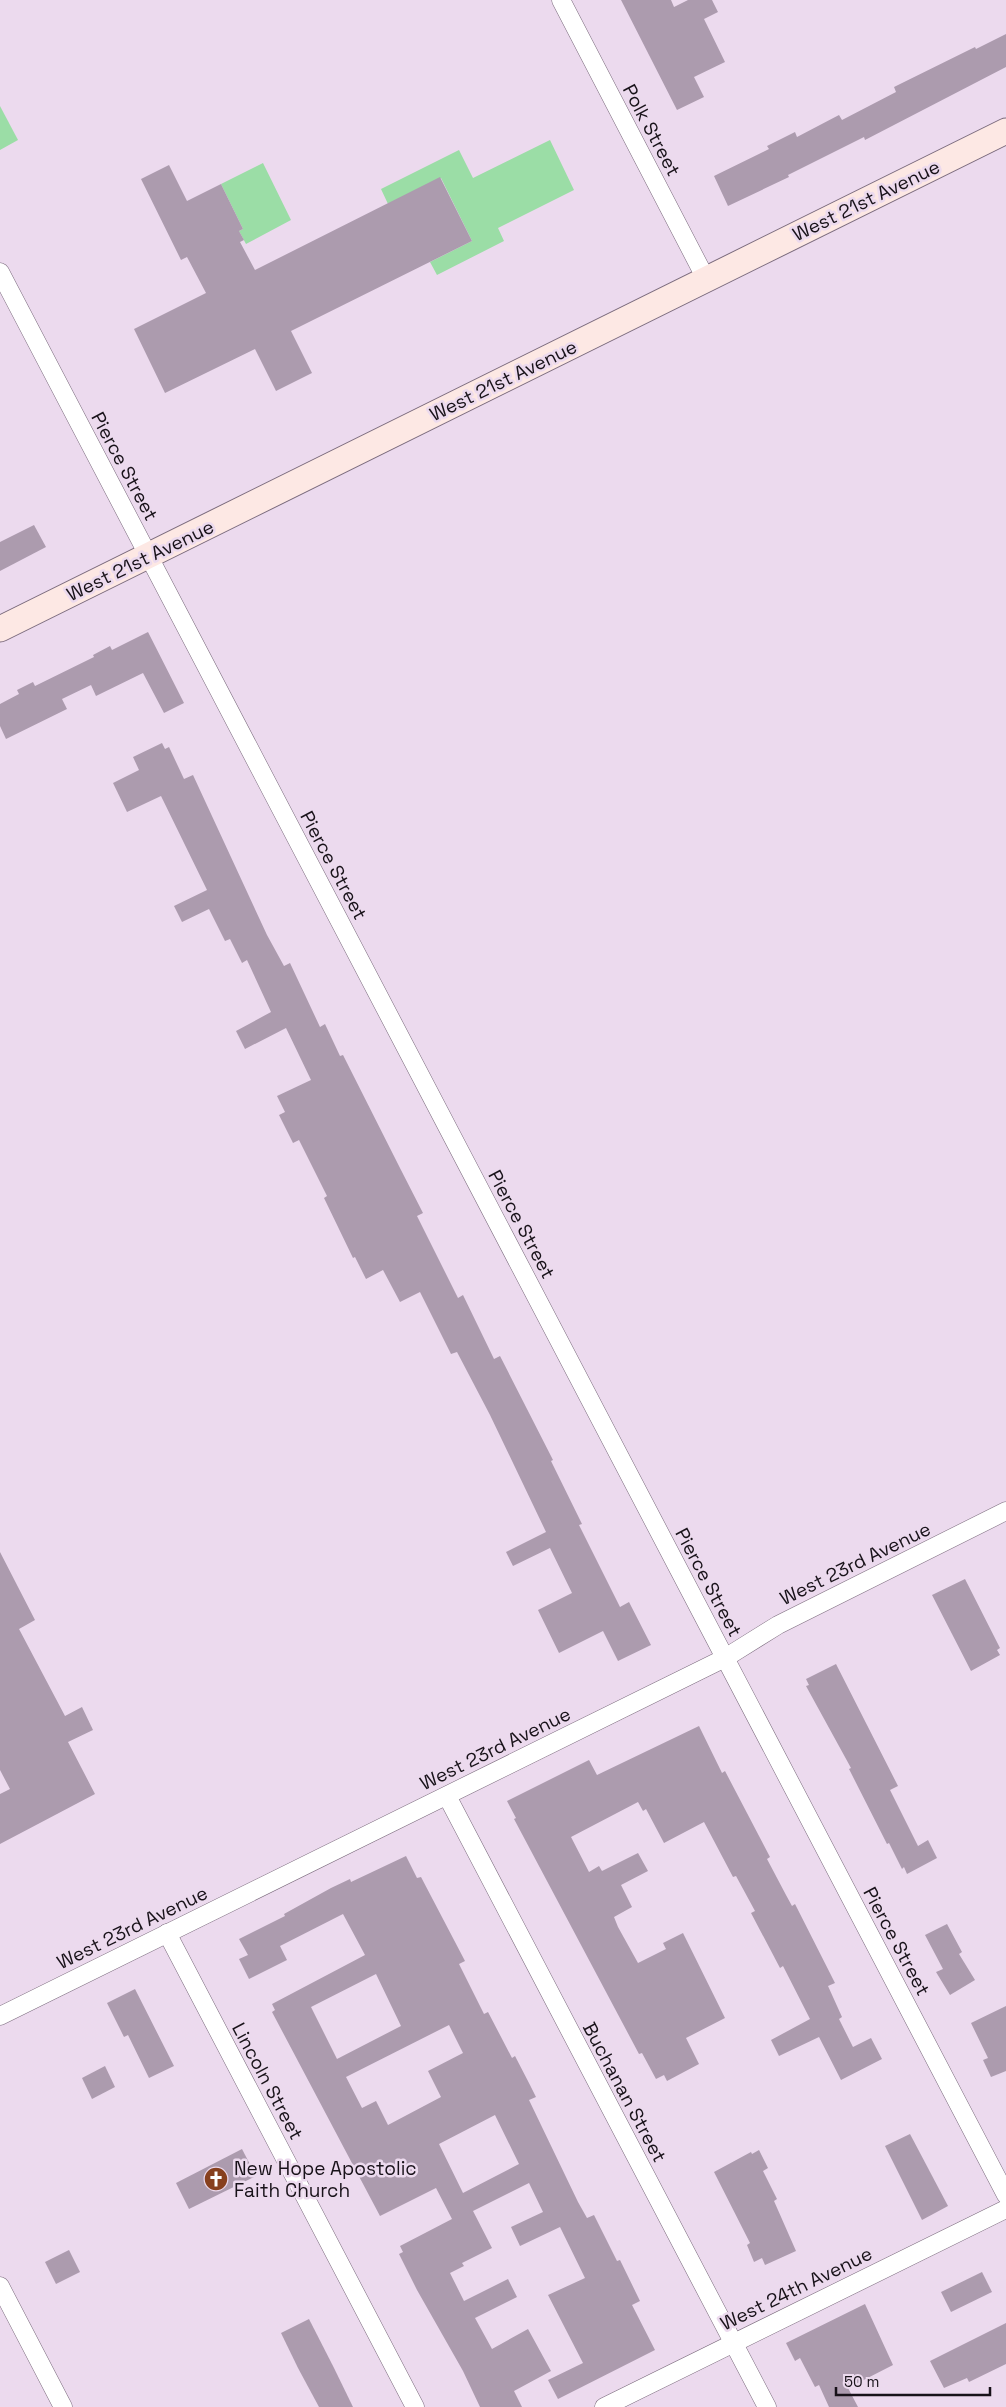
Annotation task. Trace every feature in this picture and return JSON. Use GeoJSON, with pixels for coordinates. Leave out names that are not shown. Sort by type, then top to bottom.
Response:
{"type":"FeatureCollection","features":[{"type":"Feature","properties":{"kind":"street","name":"Polk Street"},"geometry":{"type":"LineString","coordinates":[[561,0],[706,279]]}},
{"type":"Feature","properties":{"kind":"street","name":"West 21st Avenue"},"geometry":{"type":"LineString","coordinates":[[0,629],[1006,131]]}},
{"type":"Feature","properties":{"kind":"street","name":"Pierce Street"},"geometry":{"type":"LineString","coordinates":[[0,272],[1006,2195]]}},
{"type":"Feature","properties":{"kind":"street","name":"West 23rd Avenue"},"geometry":{"type":"LineString","coordinates":[[0,2016],[725,1658],[778,1625],[1004,1516]]}},
{"type":"Feature","properties":{"kind":"street","name":"Buchanan Street"},"geometry":{"type":"LineString","coordinates":[[447,1796],[767,2407]]}},
{"type":"Feature","properties":{"kind":"street","name":"Lincoln Street"},"geometry":{"type":"LineString","coordinates":[[167,1933],[415,2407]]}},
{"type":"Feature","properties":{"kind":"street","name":"West 24th Avenue"},"geometry":{"type":"LineString","coordinates":[[604,2407],[1006,2209]]}},
{"type":"Feature","properties":{"kind":"street"},"geometry":{"type":"LineString","coordinates":[[0,2286],[63,2407]]}},
{"type":"Feature","properties":{"kind":"green space"},"geometry":{"type":"Polygon","coordinates":[[[0,106],[18,140],[0,150],[0,106]]]}},
{"type":"Feature","properties":{"kind":"green space"},"geometry":{"type":"Polygon","coordinates":[[[550,140],[574,190],[498,228],[504,241],[437,275],[430,262],[472,241],[441,178],[388,204],[381,189],[459,150],[473,178],[550,140]]]}},
{"type":"Feature","properties":{"kind":"green space"},"geometry":{"type":"Polygon","coordinates":[[[263,163],[291,220],[246,244],[239,231],[243,229],[221,184],[263,163]]]}},
{"type":"Feature","properties":{"kind":"building"},"geometry":{"type":"Polygon","coordinates":[[[621,0],[671,0],[674,7],[688,0],[712,0],[718,12],[704,19],[725,62],[694,77],[704,97],[677,110],[621,0]]]}},
{"type":"Feature","properties":{"kind":"building"},"geometry":{"type":"Polygon","coordinates":[[[1006,34],[1006,67],[865,140],[864,137],[788,175],[789,177],[728,206],[714,176],[769,149],[767,146],[795,132],[797,137],[839,115],[842,120],[896,92],[894,87],[975,47],[976,49],[1006,34]]]}},
{"type":"Feature","properties":{"kind":"building"},"geometry":{"type":"Polygon","coordinates":[[[169,165],[187,201],[221,184],[243,229],[239,231],[244,240],[240,242],[255,270],[440,177],[472,241],[291,331],[312,373],[276,391],[255,349],[165,393],[134,329],[206,293],[187,257],[181,260],[141,179],[169,165]]]}},
{"type":"Feature","properties":{"kind":"building"},"geometry":{"type":"Polygon","coordinates":[[[34,525],[46,547],[0,571],[0,542],[34,525]]]}},
{"type":"Feature","properties":{"kind":"building"},"geometry":{"type":"Polygon","coordinates":[[[148,632],[184,703],[164,713],[143,673],[96,696],[91,685],[62,699],[67,709],[6,739],[0,726],[0,704],[19,694],[17,690],[33,682],[35,686],[94,657],[93,655],[110,646],[112,650],[148,632]]]}},
{"type":"Feature","properties":{"kind":"building"},"geometry":{"type":"Polygon","coordinates":[[[162,743],[165,749],[169,747],[184,779],[193,775],[267,935],[284,966],[290,963],[320,1027],[325,1024],[340,1056],[343,1055],[423,1213],[417,1216],[458,1298],[463,1295],[494,1359],[500,1356],[553,1460],[551,1461],[582,1524],[579,1525],[620,1607],[629,1602],[651,1645],[618,1661],[603,1631],[559,1653],[538,1610],[572,1593],[550,1548],[513,1566],[506,1552],[546,1532],[490,1415],[457,1352],[451,1354],[420,1292],[400,1302],[383,1270],[366,1279],[355,1257],[353,1258],[324,1198],[327,1196],[299,1140],[293,1143],[279,1115],[285,1112],[277,1096],[311,1080],[286,1028],[245,1049],[236,1031],[271,1012],[247,960],[242,963],[230,939],[225,941],[209,909],[182,922],[174,906],[207,890],[161,796],[127,812],[113,783],[139,770],[133,757],[162,743]]]}},
{"type":"Feature","properties":{"kind":"building"},"geometry":{"type":"Polygon","coordinates":[[[0,1552],[35,1620],[19,1629],[65,1716],[82,1707],[93,1730],[68,1742],[95,1794],[0,1844],[0,1794],[10,1789],[0,1770],[0,1552]]]}},
{"type":"Feature","properties":{"kind":"building"},"geometry":{"type":"Polygon","coordinates":[[[965,1579],[1000,1648],[997,1650],[1000,1655],[971,1671],[932,1595],[965,1579]]]}},
{"type":"Feature","properties":{"kind":"building"},"geometry":{"type":"Polygon","coordinates":[[[836,1664],[898,1786],[890,1790],[918,1846],[928,1840],[937,1858],[907,1874],[904,1867],[902,1869],[889,1843],[887,1844],[849,1769],[851,1768],[806,1686],[809,1685],[806,1679],[836,1664]]]}},
{"type":"Feature","properties":{"kind":"building"},"geometry":{"type":"Polygon","coordinates":[[[699,1726],[722,1773],[725,1771],[770,1857],[767,1859],[786,1895],[792,1906],[795,1904],[835,1983],[828,1986],[842,2017],[839,2019],[853,2047],[871,2038],[882,2059],[841,2080],[819,2037],[779,2056],[771,2040],[810,2019],[783,1966],[780,1968],[751,1913],[755,1911],[736,1876],[733,1877],[704,1822],[664,1843],[646,1809],[643,1811],[638,1802],[571,1837],[589,1872],[599,1866],[602,1871],[638,1853],[648,1871],[621,1885],[632,1907],[614,1917],[618,1927],[638,1963],[666,1949],[663,1943],[683,1933],[725,2018],[686,2038],[699,2064],[667,2081],[664,2075],[656,2079],[642,2053],[639,2054],[514,1819],[516,1818],[507,1801],[589,1760],[597,1775],[699,1726]]]}},
{"type":"Feature","properties":{"kind":"building"},"geometry":{"type":"Polygon","coordinates":[[[406,1856],[417,1878],[421,1877],[465,1961],[459,1964],[484,2014],[488,2012],[512,2058],[515,2056],[536,2097],[529,2100],[578,2202],[587,2218],[594,2215],[617,2261],[620,2260],[640,2301],[632,2305],[655,2350],[558,2399],[548,2380],[583,2363],[548,2295],[585,2278],[560,2227],[520,2246],[511,2227],[543,2212],[529,2183],[473,2211],[492,2248],[462,2263],[464,2266],[450,2273],[464,2301],[508,2279],[517,2297],[475,2318],[492,2349],[528,2329],[551,2371],[514,2391],[522,2407],[480,2407],[463,2371],[399,2254],[403,2252],[400,2246],[452,2219],[436,2188],[380,2216],[272,2012],[275,2010],[272,2004],[365,1955],[343,1914],[280,1946],[287,1960],[249,1979],[239,1959],[248,1955],[239,1939],[285,1916],[284,1914],[331,1888],[350,1879],[351,1882],[406,1856]],[[376,1974],[311,2007],[337,2059],[401,2026],[376,1974]],[[449,2025],[346,2077],[362,2108],[376,2101],[388,2125],[441,2097],[428,2071],[463,2053],[449,2025]],[[495,2115],[439,2144],[463,2193],[519,2164],[495,2115]]]}},
{"type":"Feature","properties":{"kind":"building"},"geometry":{"type":"Polygon","coordinates":[[[947,1924],[962,1952],[959,1954],[975,1980],[950,1995],[936,1972],[943,1969],[925,1935],[947,1924]]]}},
{"type":"Feature","properties":{"kind":"building"},"geometry":{"type":"Polygon","coordinates":[[[135,1989],[174,2066],[149,2078],[128,2035],[124,2037],[107,2003],[135,1989]]]}},
{"type":"Feature","properties":{"kind":"building"},"geometry":{"type":"Polygon","coordinates":[[[1006,2006],[1006,2071],[991,2077],[983,2060],[988,2058],[971,2023],[1006,2006]]]}},
{"type":"Feature","properties":{"kind":"building"},"geometry":{"type":"Polygon","coordinates":[[[105,2066],[115,2087],[92,2099],[82,2078],[105,2066]]]}},
{"type":"Feature","properties":{"kind":"building"},"geometry":{"type":"Polygon","coordinates":[[[910,2134],[948,2206],[922,2220],[885,2146],[910,2134]]]}},
{"type":"Feature","properties":{"kind":"building","name":"New Hope Apostolic Faith Church"},"geometry":{"type":"Polygon","coordinates":[[[242,2149],[256,2176],[189,2209],[176,2183],[242,2149]]]}},
{"type":"Feature","properties":{"kind":"building"},"geometry":{"type":"Polygon","coordinates":[[[759,2150],[768,2168],[763,2171],[777,2199],[774,2201],[796,2251],[765,2265],[762,2258],[754,2262],[747,2245],[750,2243],[714,2172],[751,2152],[752,2154],[759,2150]]]}},
{"type":"Feature","properties":{"kind":"building"},"geometry":{"type":"Polygon","coordinates":[[[69,2250],[80,2272],[56,2284],[45,2262],[69,2250]]]}},
{"type":"Feature","properties":{"kind":"building"},"geometry":{"type":"Polygon","coordinates":[[[982,2272],[992,2292],[951,2312],[941,2292],[982,2272]]]}},
{"type":"Feature","properties":{"kind":"building"},"geometry":{"type":"Polygon","coordinates":[[[865,2304],[893,2365],[848,2388],[858,2407],[829,2407],[819,2385],[815,2387],[800,2358],[795,2361],[786,2343],[865,2304]]]}},
{"type":"Feature","properties":{"kind":"building"},"geometry":{"type":"Polygon","coordinates":[[[309,2319],[353,2407],[319,2407],[298,2368],[281,2333],[309,2319]]]}},
{"type":"Feature","properties":{"kind":"building"},"geometry":{"type":"Polygon","coordinates":[[[1006,2323],[1006,2364],[969,2382],[967,2378],[944,2388],[930,2361],[1006,2323]]]}},
{"type":"Feature","properties":{"kind":"place","name":"New Hope Apostolic Faith Church"},"geometry":{"type":"Point","coordinates":[216,2179]}}]}
